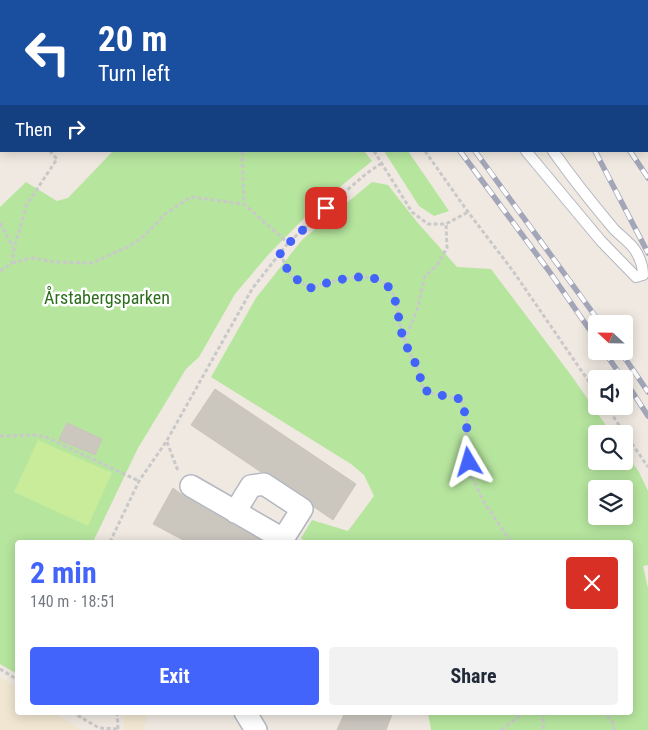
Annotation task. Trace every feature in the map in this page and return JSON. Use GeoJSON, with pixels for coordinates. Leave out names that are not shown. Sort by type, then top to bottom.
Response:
{"type":"FeatureCollection","features":[{"type":"Feature","properties":{"kind":"street"},"geometry":{"type":"LineString","coordinates":[[235,512],[251,486],[264,484],[302,509],[284,540]]}},
{"type":"Feature","properties":{"kind":"street"},"geometry":{"type":"LineString","coordinates":[[191,486],[281,540]]}},
{"type":"Feature","properties":{"kind":"street"},"geometry":{"type":"LineString","coordinates":[[247,715],[256,730]]}},
{"type":"Feature","properties":{"kind":"lane"},"geometry":{"type":"LineString","coordinates":[[527,152],[601,241],[636,277],[643,275],[643,266],[636,251],[578,184],[555,152]]}},
{"type":"Feature","properties":{"kind":"path"},"geometry":{"type":"LineString","coordinates":[[12,263],[14,248],[27,204],[57,159],[51,152]]}},
{"type":"Feature","properties":{"kind":"path"},"geometry":{"type":"LineString","coordinates":[[242,152],[244,204]]}},
{"type":"Feature","properties":{"kind":"path"},"geometry":{"type":"LineString","coordinates":[[375,152],[412,212],[428,224],[446,224],[468,212]]}},
{"type":"Feature","properties":{"kind":"path"},"geometry":{"type":"LineString","coordinates":[[427,152],[468,212],[513,271],[588,380]]}},
{"type":"Feature","properties":{"kind":"path"},"geometry":{"type":"LineString","coordinates":[[111,540],[139,481],[166,442],[252,289],[288,244],[339,197],[382,163]]}},
{"type":"Feature","properties":{"kind":"path"},"geometry":{"type":"LineString","coordinates":[[0,271],[12,263],[34,258],[54,262],[92,263],[130,246],[144,236],[165,214],[191,197],[244,204],[288,244]]}},
{"type":"Feature","properties":{"kind":"path"},"geometry":{"type":"LineString","coordinates":[[0,222],[14,248]]}},
{"type":"Feature","properties":{"kind":"path"},"geometry":{"type":"LineString","coordinates":[[404,341],[417,310],[425,276],[437,265],[447,248],[446,224]]}},
{"type":"Feature","properties":{"kind":"path"},"geometry":{"type":"LineString","coordinates":[[280,254],[290,275],[310,288],[349,278],[369,277],[383,282],[390,288],[404,341],[418,370],[422,388],[430,393],[461,399],[467,421],[466,447],[472,477],[484,502],[510,540]]}},
{"type":"Feature","properties":{"kind":"path"},"geometry":{"type":"LineString","coordinates":[[612,415],[648,467]]}},
{"type":"Feature","properties":{"kind":"path"},"geometry":{"type":"LineString","coordinates":[[0,436],[37,435],[48,438],[139,481]]}},
{"type":"Feature","properties":{"kind":"path"},"geometry":{"type":"LineString","coordinates":[[166,442],[179,473],[191,486]]}},
{"type":"Feature","properties":{"kind":"path"},"geometry":{"type":"LineString","coordinates":[[0,669],[15,678]]}},
{"type":"Feature","properties":{"kind":"path"},"geometry":{"type":"LineString","coordinates":[[77,715],[99,728],[118,730],[117,715]]}},
{"type":"Feature","properties":{"kind":"path"},"geometry":{"type":"LineString","coordinates":[[501,730],[521,715]]}},
{"type":"Feature","properties":{"kind":"path"},"geometry":{"type":"LineString","coordinates":[[543,715],[543,730]]}},
{"type":"Feature","properties":{"kind":"path"},"geometry":{"type":"LineString","coordinates":[[606,715],[612,720],[614,730]]}},
{"type":"Feature","properties":{"kind":"shaded area"},"geometry":{"type":"Polygon","coordinates":[[[0,677],[15,687],[15,715],[58,715],[82,730],[0,730],[0,677]]]}},
{"type":"Feature","properties":{"kind":"shaded area"},"geometry":{"type":"Polygon","coordinates":[[[124,715],[147,715],[143,730],[124,730],[124,715]]]}},
{"type":"Feature","properties":{"kind":"green space","name":"Årstabergsparken"},"geometry":{"type":"Polygon","coordinates":[[[112,152],[365,152],[372,161],[315,207],[268,255],[235,294],[199,357],[186,369],[138,448],[94,540],[15,540],[15,673],[0,664],[0,207],[26,182],[57,201],[68,198],[112,152]]]}},
{"type":"Feature","properties":{"kind":"green space"},"geometry":{"type":"Polygon","coordinates":[[[385,152],[409,152],[449,211],[434,216],[419,206],[385,152]]]}},
{"type":"Feature","properties":{"kind":"green space"},"geometry":{"type":"Polygon","coordinates":[[[372,182],[388,185],[417,222],[457,267],[491,269],[571,375],[588,399],[588,415],[599,415],[606,425],[588,425],[588,470],[633,470],[633,464],[639,472],[648,491],[648,565],[643,566],[648,588],[648,730],[431,730],[428,715],[633,715],[633,540],[304,540],[301,538],[312,520],[348,531],[374,496],[364,475],[351,464],[211,377],[256,298],[302,240],[372,182]]]}},
{"type":"Feature","properties":{"kind":"green space"},"geometry":{"type":"Polygon","coordinates":[[[38,440],[112,473],[88,526],[14,492],[38,440]]]}},
{"type":"Feature","properties":{"kind":"building"},"geometry":{"type":"Polygon","coordinates":[[[215,389],[356,484],[333,520],[314,507],[309,499],[271,474],[261,472],[191,425],[215,389]]]}},
{"type":"Feature","properties":{"kind":"building"},"geometry":{"type":"Polygon","coordinates":[[[67,423],[102,439],[95,455],[59,440],[67,423]]]}},
{"type":"Feature","properties":{"kind":"building"},"geometry":{"type":"Polygon","coordinates":[[[173,488],[185,497],[260,540],[183,540],[153,524],[173,488]]]}},
{"type":"Feature","properties":{"kind":"building"},"geometry":{"type":"Polygon","coordinates":[[[344,715],[392,715],[386,730],[337,730],[344,715]]]}},
{"type":"Feature","properties":{"kind":"railway"},"geometry":{"type":"LineString","coordinates":[[461,152],[549,271],[588,327]]}},
{"type":"Feature","properties":{"kind":"railway"},"geometry":{"type":"LineString","coordinates":[[476,152],[594,315]]}},
{"type":"Feature","properties":{"kind":"railway"},"geometry":{"type":"LineString","coordinates":[[596,152],[648,253]]}},
{"type":"Feature","properties":{"kind":"railway"},"geometry":{"type":"LineString","coordinates":[[631,152],[648,178]]}},
{"type":"Feature","properties":{"kind":"railway"},"geometry":{"type":"LineString","coordinates":[[610,360],[617,370]]}},
{"type":"Feature","properties":{"kind":"railway"},"geometry":{"type":"LineString","coordinates":[[626,360],[648,392]]}},
{"type":"Feature","properties":{"kind":"railway"},"geometry":{"type":"LineString","coordinates":[[633,393],[648,416]]}},
{"type":"Feature","properties":{"kind":"route"},"geometry":{"type":"LineString","coordinates":[[326,208],[280,254],[290,275],[310,288],[349,278],[369,277],[383,282],[390,288],[404,341],[418,370],[422,388],[430,393],[461,399],[467,421],[466,447],[469,462]]}}]}
